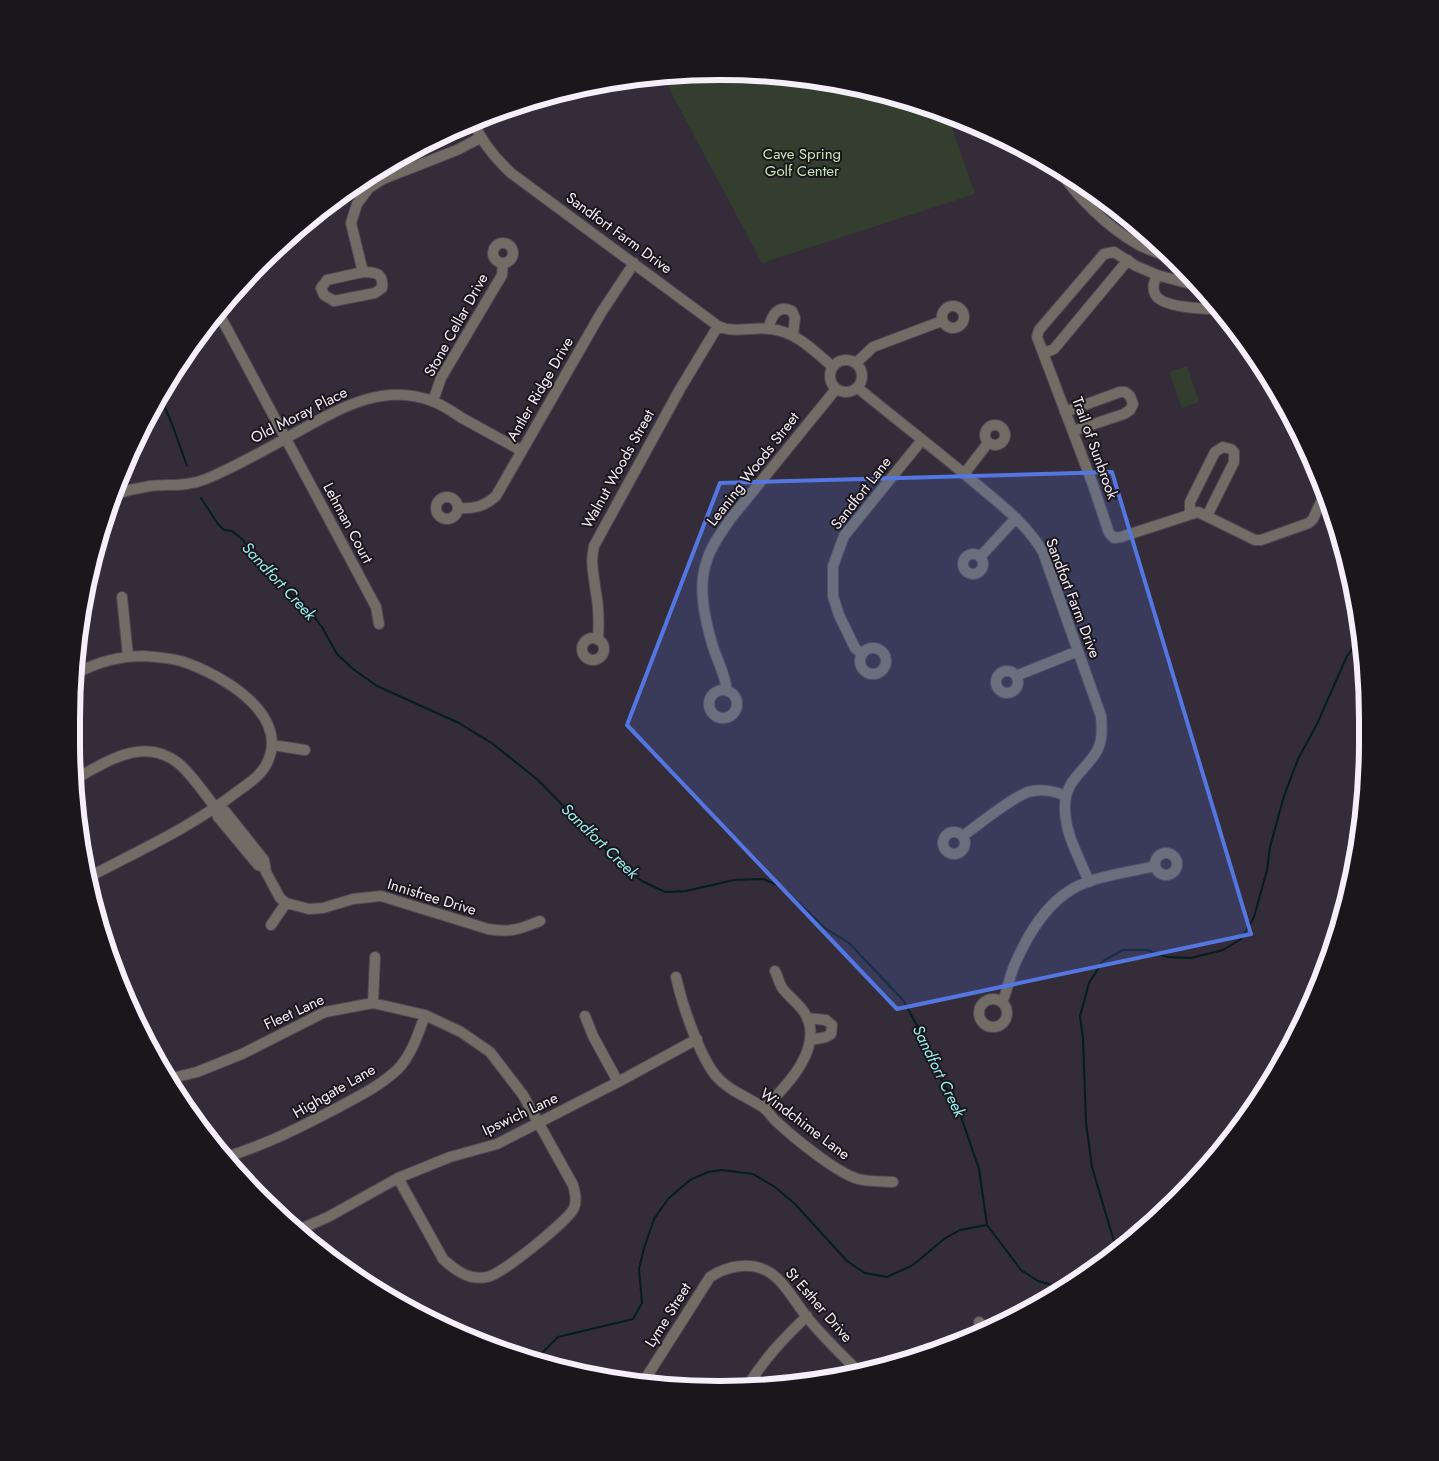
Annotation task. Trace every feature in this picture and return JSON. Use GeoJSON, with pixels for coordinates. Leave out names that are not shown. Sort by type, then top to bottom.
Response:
{"type":"FeatureCollection","features":[{"type":"Feature","properties":{"kind":"street","name":"Sandfort Farm Drive"},"geometry":{"type":"LineString","coordinates":[[476,128],[480,138],[499,162],[511,173],[718,326]]}},
{"type":"Feature","properties":{"kind":"street"},"geometry":{"type":"LineString","coordinates":[[363,272],[351,223],[357,204],[369,188],[383,179],[457,150],[480,138]]}},
{"type":"Feature","properties":{"kind":"street"},"geometry":{"type":"LineString","coordinates":[[1070,185],[1079,197],[1106,220],[1139,245],[1155,251]]}},
{"type":"Feature","properties":{"kind":"street","name":"Trail of Sunbrook"},"geometry":{"type":"LineString","coordinates":[[1186,283],[1157,275],[1136,266],[1114,252],[1104,254],[1039,330],[1037,337],[1112,537],[1121,538],[1190,513],[1198,512],[1255,540],[1260,540],[1309,523],[1321,503]]}},
{"type":"Feature","properties":{"kind":"street"},"geometry":{"type":"LineString","coordinates":[[1044,354],[1054,349],[1128,260]]}},
{"type":"Feature","properties":{"kind":"street","name":"Stone Cellar Drive"},"geometry":{"type":"LineString","coordinates":[[433,401],[441,378],[502,275],[503,263]]}},
{"type":"Feature","properties":{"kind":"street","name":"Antler Ridge Drive"},"geometry":{"type":"LineString","coordinates":[[458,508],[472,509],[491,501],[496,496],[601,313],[634,263]]}},
{"type":"Feature","properties":{"kind":"street"},"geometry":{"type":"LineString","coordinates":[[363,272],[380,274],[383,284],[380,290],[334,301],[324,295],[321,288],[327,280],[363,272]]}},
{"type":"Feature","properties":{"kind":"street"},"geometry":{"type":"LineString","coordinates":[[1157,275],[1154,288],[1155,294],[1160,300],[1186,307],[1209,309]]}},
{"type":"Feature","properties":{"kind":"street"},"geometry":{"type":"LineString","coordinates":[[769,328],[770,320],[775,313],[779,310],[787,309],[792,311],[795,318],[793,335]]}},
{"type":"Feature","properties":{"kind":"street","name":"Lehman Court"},"geometry":{"type":"LineString","coordinates":[[222,319],[376,607],[379,624]]}},
{"type":"Feature","properties":{"kind":"street"},"geometry":{"type":"LineString","coordinates":[[856,363],[873,347],[942,322]]}},
{"type":"Feature","properties":{"kind":"street"},"geometry":{"type":"LineString","coordinates":[[718,326],[734,329],[769,328],[785,332],[793,335],[833,367]]}},
{"type":"Feature","properties":{"kind":"street","name":"Walnut Woods Street"},"geometry":{"type":"LineString","coordinates":[[598,640],[597,601],[592,575],[594,546],[680,389],[718,326]]}},
{"type":"Feature","properties":{"kind":"street"},"geometry":{"type":"LineString","coordinates":[[846,360],[856,363],[862,371],[858,388],[850,392],[840,392],[833,386],[830,376],[833,367],[837,363],[846,360]]}},
{"type":"Feature","properties":{"kind":"street","name":"Sandfort Farm Drive"},"geometry":{"type":"LineString","coordinates":[[858,388],[1016,518],[1034,537],[1043,552],[1098,708],[1102,729],[1096,753],[1070,784],[1066,796],[1066,823],[1089,882]]}},
{"type":"Feature","properties":{"kind":"street","name":"Leaning Woods Street"},"geometry":{"type":"LineString","coordinates":[[727,690],[706,617],[702,579],[707,560],[717,538],[732,516],[836,389]]}},
{"type":"Feature","properties":{"kind":"street"},"geometry":{"type":"LineString","coordinates":[[1065,412],[1120,392],[1125,392],[1130,396],[1133,404],[1130,410],[1124,414],[1073,431]]}},
{"type":"Feature","properties":{"kind":"street","name":"Old Moray Place"},"geometry":{"type":"LineString","coordinates":[[122,492],[151,486],[180,486],[203,480],[356,401],[377,396],[399,395],[433,401],[522,451]]}},
{"type":"Feature","properties":{"kind":"street","name":"Sandfort Lane"},"geometry":{"type":"LineString","coordinates":[[861,653],[855,648],[839,615],[833,596],[834,566],[844,536],[922,440]]}},
{"type":"Feature","properties":{"kind":"street"},"geometry":{"type":"LineString","coordinates":[[964,474],[988,443]]}},
{"type":"Feature","properties":{"kind":"street"},"geometry":{"type":"LineString","coordinates":[[1190,513],[1190,502],[1215,452],[1223,447],[1228,448],[1234,452],[1234,462],[1207,516]]}},
{"type":"Feature","properties":{"kind":"street"},"geometry":{"type":"LineString","coordinates":[[980,557],[1016,518]]}},
{"type":"Feature","properties":{"kind":"street"},"geometry":{"type":"LineString","coordinates":[[122,597],[128,656]]}},
{"type":"Feature","properties":{"kind":"street"},"geometry":{"type":"LineString","coordinates":[[1016,676],[1078,651]]}},
{"type":"Feature","properties":{"kind":"street"},"geometry":{"type":"LineString","coordinates":[[82,670],[94,664],[128,656],[146,656],[180,661],[214,675],[246,696],[259,709],[269,727],[272,746],[265,765],[257,776],[216,808],[178,831],[94,874]]}},
{"type":"Feature","properties":{"kind":"street"},"geometry":{"type":"LineString","coordinates":[[272,746],[305,750]]}},
{"type":"Feature","properties":{"kind":"street"},"geometry":{"type":"LineString","coordinates":[[81,776],[119,757],[139,750],[152,750],[164,754],[180,764],[216,808],[218,817],[258,864],[265,868],[280,898],[286,903],[271,925]]}},
{"type":"Feature","properties":{"kind":"street"},"geometry":{"type":"LineString","coordinates":[[963,836],[1028,792],[1051,791],[1066,796]]}},
{"type":"Feature","properties":{"kind":"street"},"geometry":{"type":"LineString","coordinates":[[1002,1002],[1007,993],[1014,967],[1035,925],[1058,899],[1074,888],[1089,882],[1155,866]]}},
{"type":"Feature","properties":{"kind":"street","name":"Innisfree Drive"},"geometry":{"type":"LineString","coordinates":[[286,903],[316,909],[338,905],[353,899],[381,896],[488,929],[516,930],[540,921]]}},
{"type":"Feature","properties":{"kind":"street"},"geometry":{"type":"LineString","coordinates":[[373,1003],[375,957]]}},
{"type":"Feature","properties":{"kind":"street"},"geometry":{"type":"LineString","coordinates":[[764,1108],[783,1090],[803,1062],[811,1040],[807,1018],[797,1002],[782,988],[776,971]]}},
{"type":"Feature","properties":{"kind":"street","name":"Windchime Lane"},"geometry":{"type":"LineString","coordinates":[[676,977],[680,998],[697,1039],[716,1076],[738,1094],[764,1108],[777,1122],[835,1168],[858,1179],[893,1182]]}},
{"type":"Feature","properties":{"kind":"street","name":"Fleet Lane"},"geometry":{"type":"LineString","coordinates":[[176,1077],[196,1072],[242,1054],[325,1012],[373,1003],[425,1015],[461,1032],[490,1052],[523,1095],[574,1185],[576,1198],[574,1207],[563,1221],[496,1275],[486,1278],[468,1276],[454,1269],[443,1259],[398,1178]]}},
{"type":"Feature","properties":{"kind":"street","name":"Highgate Lane"},"geometry":{"type":"LineString","coordinates":[[232,1155],[292,1132],[378,1086],[399,1068],[415,1045],[425,1015]]}},
{"type":"Feature","properties":{"kind":"street"},"geometry":{"type":"LineString","coordinates":[[585,1016],[593,1036],[618,1082]]}},
{"type":"Feature","properties":{"kind":"street"},"geometry":{"type":"LineString","coordinates":[[807,1018],[826,1020],[832,1026],[831,1034],[811,1040]]}},
{"type":"Feature","properties":{"kind":"street","name":"Ipswich Lane"},"geometry":{"type":"LineString","coordinates":[[304,1227],[328,1217],[398,1178],[450,1157],[497,1144],[697,1039]]}},
{"type":"Feature","properties":{"kind":"street","name":"St Esther Drive"},"geometry":{"type":"LineString","coordinates":[[721,1270],[745,1265],[769,1272],[790,1293],[807,1316],[853,1367]]}},
{"type":"Feature","properties":{"kind":"street","name":"Lyme Street"},"geometry":{"type":"LineString","coordinates":[[646,1377],[710,1277],[721,1270]]}},
{"type":"Feature","properties":{"kind":"street"},"geometry":{"type":"LineString","coordinates":[[752,1380],[781,1340],[807,1316]]}},
{"type":"Feature","properties":{"kind":"highlighted area"},"geometry":{"type":"Polygon","coordinates":[[[1112,472],[1251,934],[897,1009],[627,725],[720,483],[1112,472]]]}},
{"type":"Feature","properties":{"kind":"green space","name":"Cave Spring Golf Center"},"geometry":{"type":"Polygon","coordinates":[[[720,80],[803,85],[885,102],[950,124],[975,194],[762,263],[666,82],[720,80]]]}},
{"type":"Feature","properties":{"kind":"green space"},"geometry":{"type":"Polygon","coordinates":[[[1187,366],[1199,402],[1182,408],[1169,372],[1187,366]]]}},
{"type":"Feature","properties":{"kind":"waterway","name":"Sandfort Creek"},"geometry":{"type":"LineString","coordinates":[[164,405],[187,466]]}},
{"type":"Feature","properties":{"kind":"waterway","name":"Sandfort Creek"},"geometry":{"type":"LineString","coordinates":[[201,498],[218,524],[224,530],[232,531],[243,540],[258,562],[315,618],[337,654],[353,669],[377,686],[459,723],[493,744],[538,780],[623,867],[642,881],[665,892],[686,891],[734,880],[763,879],[782,887],[825,928],[849,943],[903,1000],[920,1031],[939,1075],[959,1111],[979,1169],[987,1225],[1021,1270],[1038,1281],[1054,1286]]}},
{"type":"Feature","properties":{"kind":"waterway"},"geometry":{"type":"LineString","coordinates":[[1115,1244],[1092,1167],[1086,1123],[1083,1039],[1080,1016],[1089,983],[1103,961],[1123,950],[1147,950],[1167,957],[1191,958],[1223,950],[1241,939],[1254,917],[1284,796],[1298,759],[1317,724],[1347,656],[1355,646]]}},
{"type":"Feature","properties":{"kind":"waterway"},"geometry":{"type":"LineString","coordinates":[[540,1355],[558,1337],[633,1319],[642,1303],[639,1269],[654,1219],[668,1199],[690,1180],[708,1172],[722,1170],[753,1174],[775,1187],[795,1204],[847,1261],[865,1273],[887,1277],[913,1265],[944,1239],[960,1230],[987,1225]]}}]}
